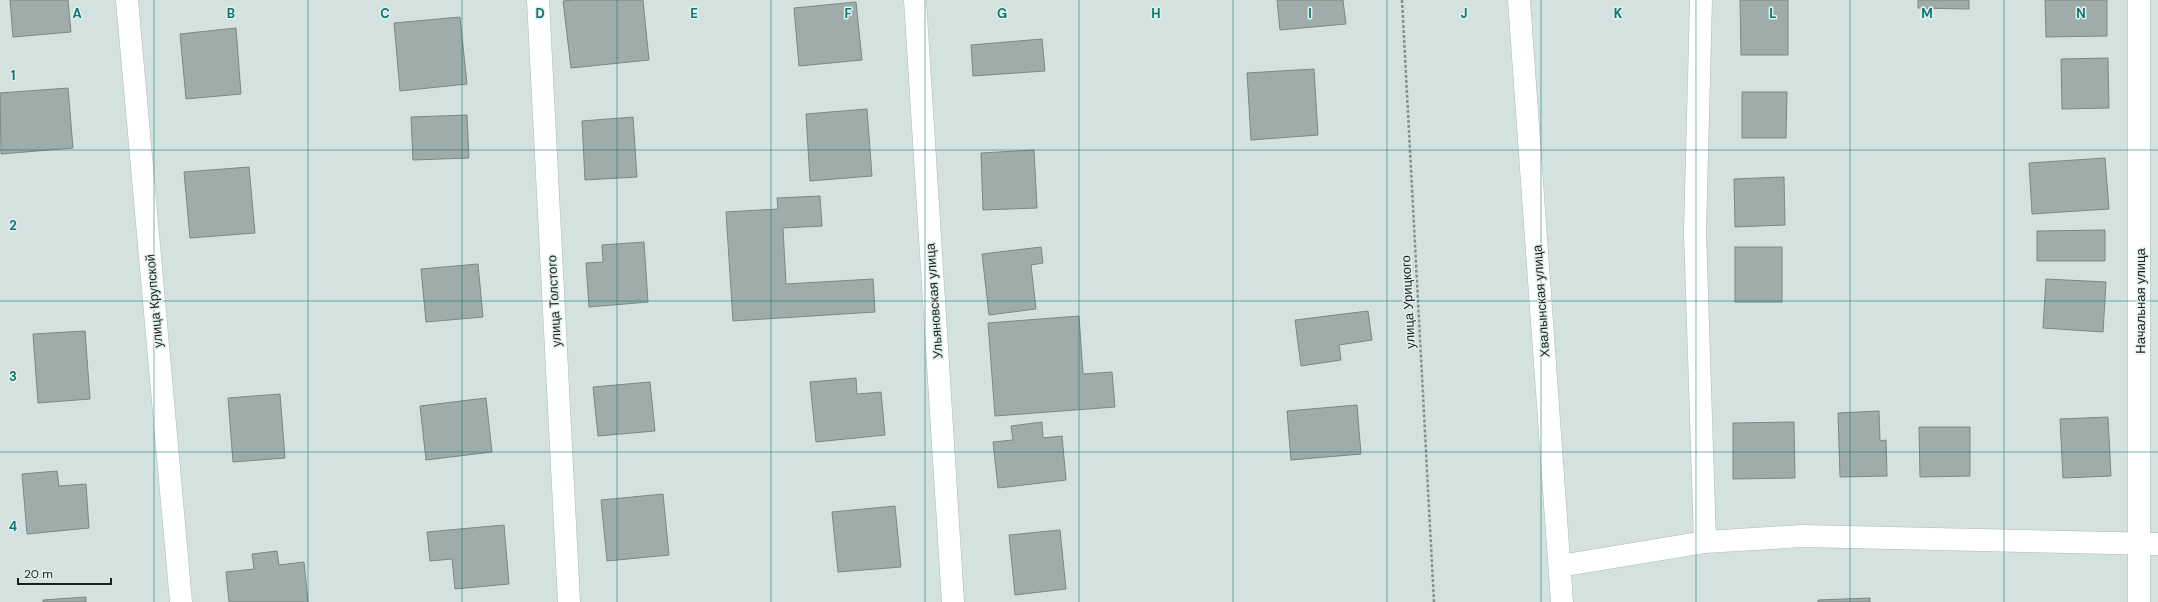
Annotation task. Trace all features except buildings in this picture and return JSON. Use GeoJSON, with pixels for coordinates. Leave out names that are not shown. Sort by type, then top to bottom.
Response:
{"type":"FeatureCollection","features":[{"type":"Feature","properties":{"kind":"street","name":"улица Крупской"},"geometry":{"type":"LineString","coordinates":[[127,0],[181,602]]}},
{"type":"Feature","properties":{"kind":"street","name":"улица Толстого"},"geometry":{"type":"LineString","coordinates":[[538,0],[569,602]]}},
{"type":"Feature","properties":{"kind":"street","name":"Ульяновская улица"},"geometry":{"type":"LineString","coordinates":[[915,0],[953,602]]}},
{"type":"Feature","properties":{"kind":"street","name":"Хвалынская улица"},"geometry":{"type":"LineString","coordinates":[[1519,0],[1562,602]]}},
{"type":"Feature","properties":{"kind":"street"},"geometry":{"type":"LineString","coordinates":[[1701,0],[1695,232],[1705,542]]}},
{"type":"Feature","properties":{"kind":"street","name":"Начальная улица"},"geometry":{"type":"LineString","coordinates":[[2139,0],[2149,544],[2139,602]]}},
{"type":"Feature","properties":{"kind":"street"},"geometry":{"type":"LineString","coordinates":[[1560,566],[1705,542],[1802,536],[2149,544]]}},
{"type":"Feature","properties":{"kind":"path","name":"улица Урицкого"},"geometry":{"type":"LineString","coordinates":[[1402,0],[1434,602]]}}]}
